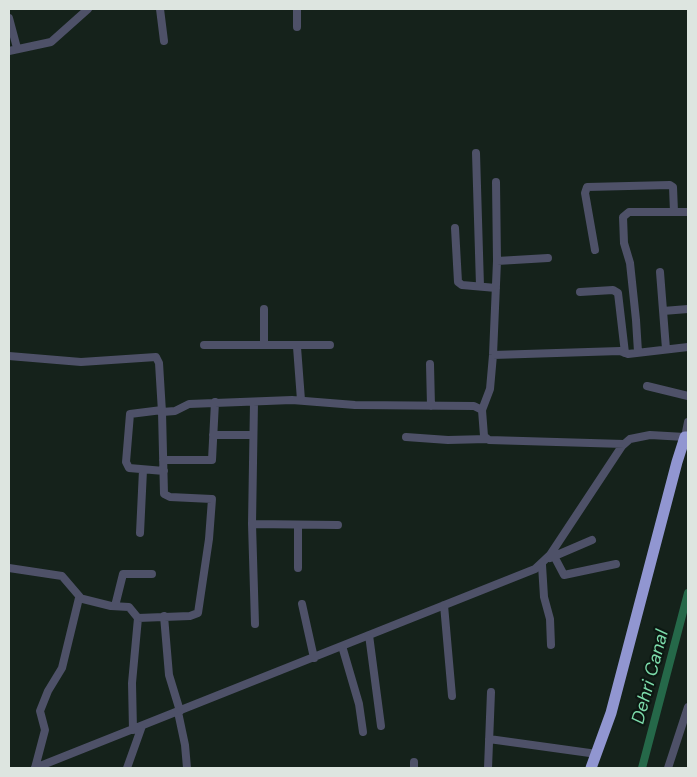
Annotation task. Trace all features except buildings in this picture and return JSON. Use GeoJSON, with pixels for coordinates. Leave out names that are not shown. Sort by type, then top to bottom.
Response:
{"type":"FeatureCollection","features":[{"type":"Feature","properties":{"kind":"highway"},"geometry":{"type":"LineString","coordinates":[[591,768],[619,683],[686,437]]}},
{"type":"Feature","properties":{"kind":"street"},"geometry":{"type":"LineString","coordinates":[[9,18],[13,50],[51,42],[88,9]]}},
{"type":"Feature","properties":{"kind":"street"},"geometry":{"type":"LineString","coordinates":[[160,9],[164,41]]}},
{"type":"Feature","properties":{"kind":"street"},"geometry":{"type":"LineString","coordinates":[[297,9],[298,27]]}},
{"type":"Feature","properties":{"kind":"street"},"geometry":{"type":"LineString","coordinates":[[476,153],[480,286]]}},
{"type":"Feature","properties":{"kind":"street"},"geometry":{"type":"LineString","coordinates":[[487,439],[484,434],[482,410],[490,389],[493,355],[498,261],[496,182]]}},
{"type":"Feature","properties":{"kind":"street"},"geometry":{"type":"LineString","coordinates":[[594,250],[585,193],[587,187],[670,185],[673,188],[674,212]]}},
{"type":"Feature","properties":{"kind":"street"},"geometry":{"type":"LineString","coordinates":[[638,352],[630,263],[623,236],[622,217],[629,212],[688,212]]}},
{"type":"Feature","properties":{"kind":"street"},"geometry":{"type":"LineString","coordinates":[[455,228],[458,282],[462,285],[496,288]]}},
{"type":"Feature","properties":{"kind":"street"},"geometry":{"type":"LineString","coordinates":[[498,261],[548,258]]}},
{"type":"Feature","properties":{"kind":"street"},"geometry":{"type":"LineString","coordinates":[[660,272],[666,349]]}},
{"type":"Feature","properties":{"kind":"street"},"geometry":{"type":"LineString","coordinates":[[580,292],[613,290],[618,293],[625,353]]}},
{"type":"Feature","properties":{"kind":"street"},"geometry":{"type":"LineString","coordinates":[[264,309],[264,345]]}},
{"type":"Feature","properties":{"kind":"street"},"geometry":{"type":"LineString","coordinates":[[663,311],[688,309]]}},
{"type":"Feature","properties":{"kind":"street"},"geometry":{"type":"LineString","coordinates":[[204,345],[297,347],[330,345]]}},
{"type":"Feature","properties":{"kind":"street"},"geometry":{"type":"LineString","coordinates":[[297,347],[301,400]]}},
{"type":"Feature","properties":{"kind":"street"},"geometry":{"type":"LineString","coordinates":[[493,355],[618,351],[625,353],[688,347]]}},
{"type":"Feature","properties":{"kind":"street"},"geometry":{"type":"LineString","coordinates":[[9,356],[81,362],[154,356],[158,363],[162,410],[164,495],[210,497],[213,502],[199,611],[194,615],[138,618]]}},
{"type":"Feature","properties":{"kind":"street"},"geometry":{"type":"LineString","coordinates":[[430,364],[431,406]]}},
{"type":"Feature","properties":{"kind":"street"},"geometry":{"type":"LineString","coordinates":[[647,386],[688,396]]}},
{"type":"Feature","properties":{"kind":"street"},"geometry":{"type":"LineString","coordinates":[[164,471],[129,468],[126,465],[128,418],[132,414],[162,410],[173,412],[189,404],[301,400],[354,405],[477,406],[482,410]]}},
{"type":"Feature","properties":{"kind":"street"},"geometry":{"type":"LineString","coordinates":[[163,460],[211,460],[215,402]]}},
{"type":"Feature","properties":{"kind":"street"},"geometry":{"type":"LineString","coordinates":[[254,402],[252,524],[255,624]]}},
{"type":"Feature","properties":{"kind":"street"},"geometry":{"type":"LineString","coordinates":[[551,645],[550,619],[544,597],[544,562],[605,469],[624,444],[630,439],[650,435],[686,437],[688,422]]}},
{"type":"Feature","properties":{"kind":"street"},"geometry":{"type":"LineString","coordinates":[[213,435],[253,435]]}},
{"type":"Feature","properties":{"kind":"street"},"geometry":{"type":"LineString","coordinates":[[406,437],[448,440],[487,439],[624,444]]}},
{"type":"Feature","properties":{"kind":"street"},"geometry":{"type":"LineString","coordinates":[[140,533],[144,470]]}},
{"type":"Feature","properties":{"kind":"street"},"geometry":{"type":"LineString","coordinates":[[252,524],[338,526]]}},
{"type":"Feature","properties":{"kind":"street"},"geometry":{"type":"LineString","coordinates":[[298,525],[298,568]]}},
{"type":"Feature","properties":{"kind":"street"},"geometry":{"type":"LineString","coordinates":[[35,768],[444,605],[592,540]]}},
{"type":"Feature","properties":{"kind":"street"},"geometry":{"type":"LineString","coordinates":[[554,556],[564,575],[616,564]]}},
{"type":"Feature","properties":{"kind":"street"},"geometry":{"type":"LineString","coordinates":[[9,568],[62,576],[80,597],[115,606],[130,607],[138,618],[132,683],[133,730]]}},
{"type":"Feature","properties":{"kind":"street"},"geometry":{"type":"LineString","coordinates":[[115,606],[123,574],[152,574]]}},
{"type":"Feature","properties":{"kind":"street"},"geometry":{"type":"LineString","coordinates":[[35,768],[45,730],[40,711],[62,668],[80,597]]}},
{"type":"Feature","properties":{"kind":"street"},"geometry":{"type":"LineString","coordinates":[[302,604],[314,658]]}},
{"type":"Feature","properties":{"kind":"street"},"geometry":{"type":"LineString","coordinates":[[444,605],[452,696]]}},
{"type":"Feature","properties":{"kind":"street"},"geometry":{"type":"LineString","coordinates":[[164,616],[169,675],[179,712],[187,768]]}},
{"type":"Feature","properties":{"kind":"street"},"geometry":{"type":"LineString","coordinates":[[369,635],[381,726]]}},
{"type":"Feature","properties":{"kind":"street"},"geometry":{"type":"LineString","coordinates":[[342,646],[359,704],[363,732]]}},
{"type":"Feature","properties":{"kind":"street"},"geometry":{"type":"LineString","coordinates":[[488,768],[491,692]]}},
{"type":"Feature","properties":{"kind":"street"},"geometry":{"type":"LineString","coordinates":[[668,768],[688,707]]}},
{"type":"Feature","properties":{"kind":"street"},"geometry":{"type":"LineString","coordinates":[[127,768],[142,726]]}},
{"type":"Feature","properties":{"kind":"street"},"geometry":{"type":"LineString","coordinates":[[489,739],[597,754]]}},
{"type":"Feature","properties":{"kind":"waterway","name":"Dehri Canal"},"geometry":{"type":"LineString","coordinates":[[642,768],[688,593]]}}]}
